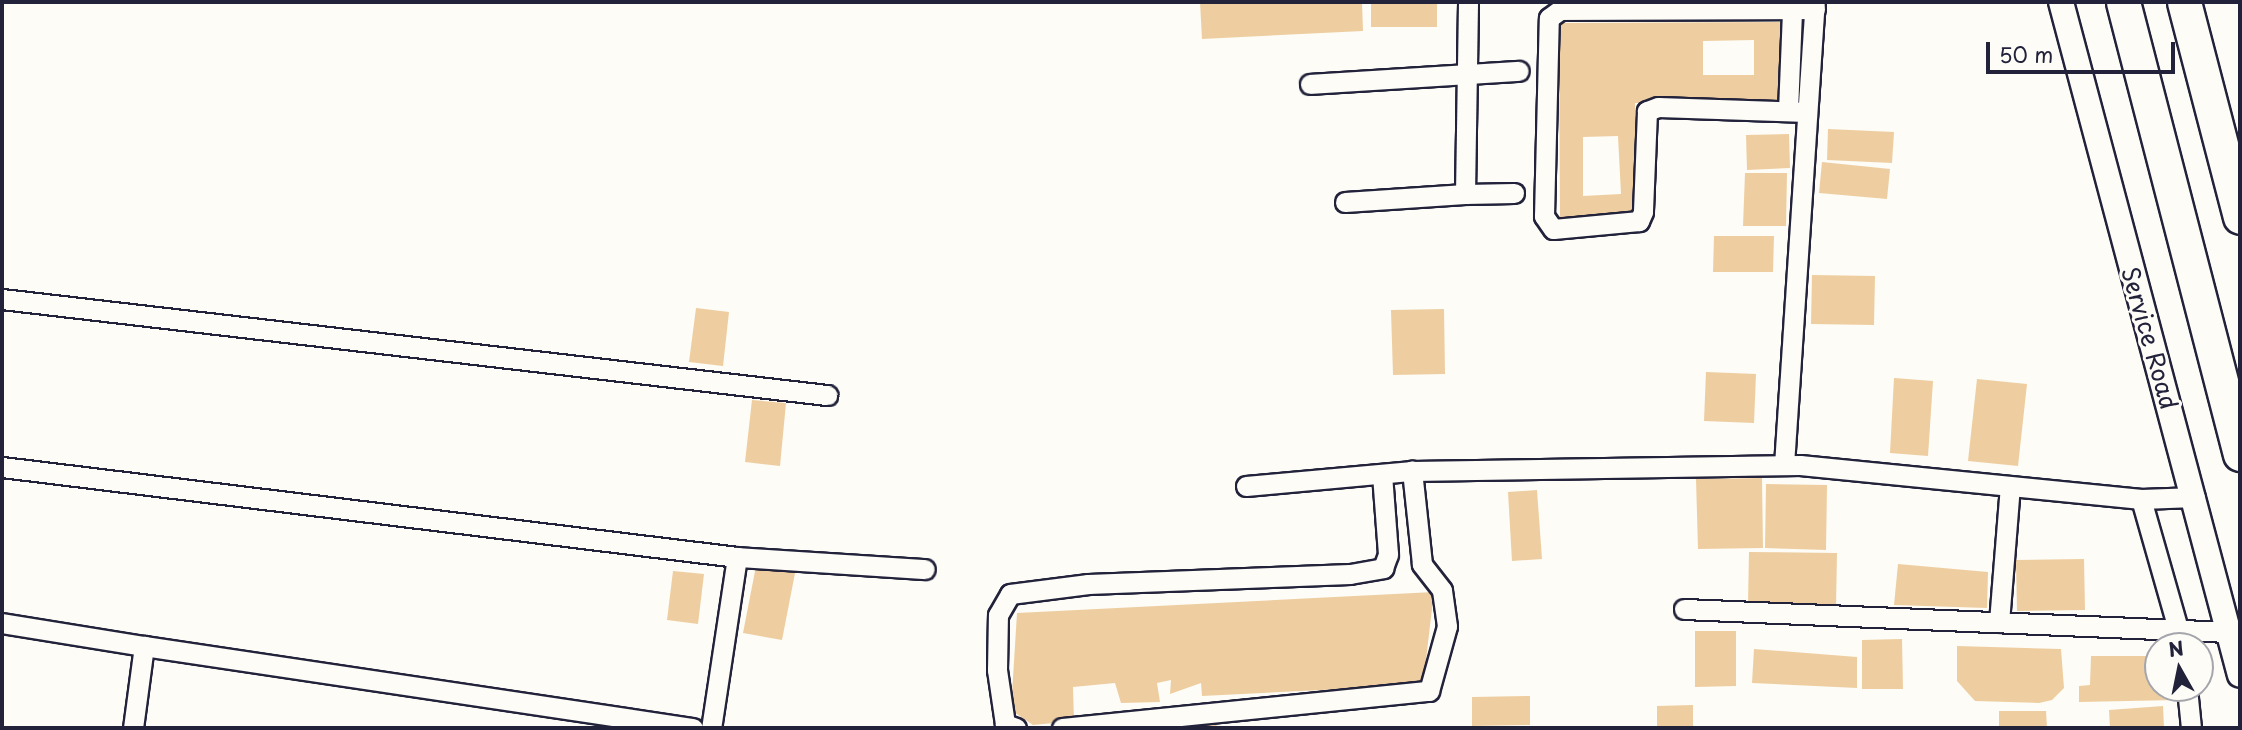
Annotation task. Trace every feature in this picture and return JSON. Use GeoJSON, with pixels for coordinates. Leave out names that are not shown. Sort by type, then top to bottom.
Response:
{"type":"FeatureCollection","features":[{"type":"Feature","properties":{"kind":"highway"},"geometry":{"type":"LineString","coordinates":[[2123,2],[2240,454]]}},
{"type":"Feature","properties":{"kind":"highway"},"geometry":{"type":"LineString","coordinates":[[2184,2],[2240,217]]}},
{"type":"Feature","properties":{"kind":"street"},"geometry":{"type":"LineString","coordinates":[[1465,194],[1470,75],[1468,2]]}},
{"type":"Feature","properties":{"kind":"street","name":"Service Road"},"geometry":{"type":"LineString","coordinates":[[2061,2],[2095,143],[2195,497],[2240,674]]}},
{"type":"Feature","properties":{"kind":"street"},"geometry":{"type":"LineString","coordinates":[[1815,6],[1798,112],[1658,107],[1647,111],[1643,212],[1639,221],[1553,229],[1547,224],[1549,18],[1560,10],[1792,10],[1815,6]]}},
{"type":"Feature","properties":{"kind":"street"},"geometry":{"type":"LineString","coordinates":[[1784,465],[1798,112],[1792,10]]}},
{"type":"Feature","properties":{"kind":"street"},"geometry":{"type":"LineString","coordinates":[[1310,84],[1519,71]]}},
{"type":"Feature","properties":{"kind":"street"},"geometry":{"type":"LineString","coordinates":[[1345,202],[1514,193]]}},
{"type":"Feature","properties":{"kind":"street"},"geometry":{"type":"LineString","coordinates":[[2,299],[827,395]]}},
{"type":"Feature","properties":{"kind":"street"},"geometry":{"type":"LineString","coordinates":[[1246,486],[1412,471],[1784,465],[2141,499],[2195,497]]}},
{"type":"Feature","properties":{"kind":"street"},"geometry":{"type":"LineString","coordinates":[[2,467],[737,557],[925,569]]}},
{"type":"Feature","properties":{"kind":"street"},"geometry":{"type":"LineString","coordinates":[[1062,728],[1429,691],[1447,626],[1442,590],[1422,564],[1412,471]]}},
{"type":"Feature","properties":{"kind":"street"},"geometry":{"type":"LineString","coordinates":[[1016,728],[1005,724],[997,670],[998,615],[1010,594],[1088,584],[1350,574],[1383,568],[1388,554],[1382,474]]}},
{"type":"Feature","properties":{"kind":"street"},"geometry":{"type":"LineString","coordinates":[[1999,622],[2010,486]]}},
{"type":"Feature","properties":{"kind":"street"},"geometry":{"type":"LineString","coordinates":[[2141,499],[2180,632]]}},
{"type":"Feature","properties":{"kind":"street"},"geometry":{"type":"LineString","coordinates":[[711,728],[737,557]]}},
{"type":"Feature","properties":{"kind":"street"},"geometry":{"type":"LineString","coordinates":[[1684,609],[1999,622],[2144,635]]}},
{"type":"Feature","properties":{"kind":"street"},"geometry":{"type":"LineString","coordinates":[[2,623],[693,728]]}},
{"type":"Feature","properties":{"kind":"street"},"geometry":{"type":"LineString","coordinates":[[2214,634],[2229,632]]}},
{"type":"Feature","properties":{"kind":"street"},"geometry":{"type":"LineString","coordinates":[[133,728],[144,646]]}},
{"type":"Feature","properties":{"kind":"street"},"geometry":{"type":"LineString","coordinates":[[2188,702],[2190,728]]}},
{"type":"Feature","properties":{"kind":"building"},"geometry":{"type":"Polygon","coordinates":[[[1200,2],[1362,2],[1363,31],[1202,39],[1200,2]]]}},
{"type":"Feature","properties":{"kind":"building"},"geometry":{"type":"Polygon","coordinates":[[[1371,2],[1437,2],[1437,27],[1371,27],[1371,2]]]}},
{"type":"Feature","properties":{"kind":"building"},"geometry":{"type":"Polygon","coordinates":[[[1782,22],[1782,102],[1635,103],[1635,214],[1560,219],[1559,23],[1782,22]],[[1754,40],[1703,41],[1703,75],[1754,75],[1754,40]],[[1618,136],[1583,137],[1583,196],[1621,194],[1618,136]]]}},
{"type":"Feature","properties":{"kind":"building"},"geometry":{"type":"Polygon","coordinates":[[[1828,129],[1894,132],[1892,163],[1827,160],[1828,129]]]}},
{"type":"Feature","properties":{"kind":"building"},"geometry":{"type":"Polygon","coordinates":[[[1789,134],[1790,168],[1747,170],[1746,135],[1789,134]]]}},
{"type":"Feature","properties":{"kind":"building"},"geometry":{"type":"Polygon","coordinates":[[[1822,162],[1890,169],[1887,199],[1819,193],[1822,162]]]}},
{"type":"Feature","properties":{"kind":"building"},"geometry":{"type":"Polygon","coordinates":[[[1745,173],[1787,173],[1786,226],[1743,226],[1745,173]]]}},
{"type":"Feature","properties":{"kind":"building"},"geometry":{"type":"Polygon","coordinates":[[[1714,236],[1774,236],[1773,272],[1713,272],[1714,236]]]}},
{"type":"Feature","properties":{"kind":"building"},"geometry":{"type":"Polygon","coordinates":[[[1812,275],[1875,276],[1874,325],[1811,324],[1812,275]]]}},
{"type":"Feature","properties":{"kind":"building"},"geometry":{"type":"Polygon","coordinates":[[[696,308],[729,312],[723,366],[689,362],[696,308]]]}},
{"type":"Feature","properties":{"kind":"building"},"geometry":{"type":"Polygon","coordinates":[[[1444,309],[1445,374],[1393,375],[1391,310],[1444,309]]]}},
{"type":"Feature","properties":{"kind":"building"},"geometry":{"type":"Polygon","coordinates":[[[1706,372],[1756,374],[1754,423],[1704,421],[1706,372]]]}},
{"type":"Feature","properties":{"kind":"building"},"geometry":{"type":"Polygon","coordinates":[[[1894,378],[1933,381],[1928,456],[1890,453],[1894,378]]]}},
{"type":"Feature","properties":{"kind":"building"},"geometry":{"type":"Polygon","coordinates":[[[1977,379],[2027,384],[2018,466],[1968,461],[1977,379]]]}},
{"type":"Feature","properties":{"kind":"building"},"geometry":{"type":"Polygon","coordinates":[[[752,400],[786,403],[780,466],[745,462],[752,400]]]}},
{"type":"Feature","properties":{"kind":"building"},"geometry":{"type":"Polygon","coordinates":[[[1762,478],[1763,548],[1698,549],[1696,479],[1762,478]]]}},
{"type":"Feature","properties":{"kind":"building"},"geometry":{"type":"Polygon","coordinates":[[[1766,484],[1827,485],[1826,550],[1765,548],[1766,484]]]}},
{"type":"Feature","properties":{"kind":"building"},"geometry":{"type":"Polygon","coordinates":[[[1537,490],[1542,559],[1512,561],[1508,492],[1537,490]]]}},
{"type":"Feature","properties":{"kind":"building"},"geometry":{"type":"Polygon","coordinates":[[[1749,552],[1837,553],[1836,606],[1748,604],[1749,552]]]}},
{"type":"Feature","properties":{"kind":"building"},"geometry":{"type":"Polygon","coordinates":[[[2084,559],[2085,610],[2017,611],[2016,560],[2084,559]]]}},
{"type":"Feature","properties":{"kind":"building"},"geometry":{"type":"Polygon","coordinates":[[[757,561],[796,568],[782,640],[743,633],[757,561]]]}},
{"type":"Feature","properties":{"kind":"building"},"geometry":{"type":"Polygon","coordinates":[[[1898,564],[1988,572],[1987,608],[1894,605],[1898,564]]]}},
{"type":"Feature","properties":{"kind":"building"},"geometry":{"type":"Polygon","coordinates":[[[673,571],[704,574],[698,624],[667,620],[673,571]]]}},
{"type":"Feature","properties":{"kind":"building"},"geometry":{"type":"Polygon","coordinates":[[[1434,592],[1423,685],[1202,696],[1201,683],[1170,694],[1171,680],[1157,683],[1160,702],[1121,703],[1115,683],[1073,687],[1074,721],[1033,725],[1011,710],[1017,613],[1434,592]]]}},
{"type":"Feature","properties":{"kind":"building"},"geometry":{"type":"Polygon","coordinates":[[[1695,631],[1736,631],[1736,686],[1695,687],[1695,631]]]}},
{"type":"Feature","properties":{"kind":"building"},"geometry":{"type":"Polygon","coordinates":[[[1902,639],[1903,689],[1862,689],[1862,640],[1902,639]]]}},
{"type":"Feature","properties":{"kind":"building"},"geometry":{"type":"Polygon","coordinates":[[[1957,646],[2061,649],[2064,688],[2052,700],[2039,703],[1975,701],[1957,681],[1957,646]]]}},
{"type":"Feature","properties":{"kind":"building"},"geometry":{"type":"Polygon","coordinates":[[[1754,649],[1857,657],[1857,688],[1752,683],[1754,649]]]}},
{"type":"Feature","properties":{"kind":"building"},"geometry":{"type":"Polygon","coordinates":[[[2091,656],[2144,656],[2144,701],[2079,702],[2079,686],[2090,685],[2091,656]]]}},
{"type":"Feature","properties":{"kind":"building"},"geometry":{"type":"Polygon","coordinates":[[[1530,696],[1530,725],[1472,726],[1472,697],[1530,696]]]}},
{"type":"Feature","properties":{"kind":"building"},"geometry":{"type":"Polygon","coordinates":[[[1693,705],[1693,728],[1657,728],[1657,706],[1693,705]]]}},
{"type":"Feature","properties":{"kind":"building"},"geometry":{"type":"Polygon","coordinates":[[[2163,706],[2164,728],[2110,728],[2109,710],[2163,706]]]}},
{"type":"Feature","properties":{"kind":"building"},"geometry":{"type":"Polygon","coordinates":[[[1999,711],[2046,711],[2047,728],[1999,728],[1999,711]]]}},
{"type":"Feature","properties":{"kind":"building"},"geometry":{"type":"Polygon","coordinates":[[[1216,721],[1217,728],[1163,728],[1163,726],[1216,721]]]}}]}
